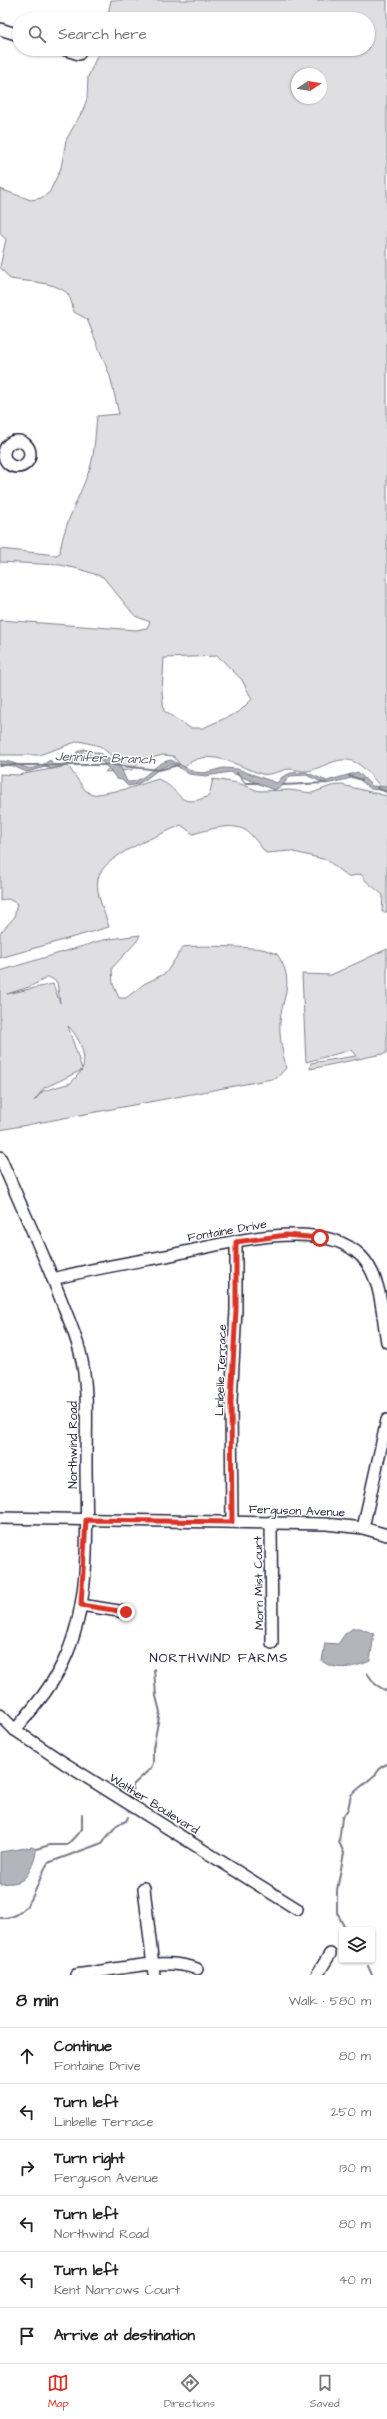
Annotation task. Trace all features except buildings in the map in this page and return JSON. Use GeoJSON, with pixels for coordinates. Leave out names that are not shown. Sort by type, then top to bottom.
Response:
{"type":"FeatureCollection","features":[{"type":"Feature","properties":{"kind":"street"},"geometry":{"type":"LineString","coordinates":[[0,29],[12,33]]}},
{"type":"Feature","properties":{"kind":"street","name":"Northwind Road"},"geometry":{"type":"LineString","coordinates":[[0,1157],[53,1279],[77,1341],[84,1371],[86,1414],[86,1520],[81,1605],[73,1637],[62,1666],[43,1696],[15,1730]]}},
{"type":"Feature","properties":{"kind":"street","name":"Fontaine Drive"},"geometry":{"type":"LineString","coordinates":[[53,1279],[264,1237],[306,1236],[332,1239],[356,1251],[370,1267],[374,1279],[387,1342]]}},
{"type":"Feature","properties":{"kind":"street","name":"Linbelle Terrace"},"geometry":{"type":"LineString","coordinates":[[232,1522],[231,1401],[236,1310],[236,1242]]}},
{"type":"Feature","properties":{"kind":"street"},"geometry":{"type":"LineString","coordinates":[[363,1528],[387,1420]]}},
{"type":"Feature","properties":{"kind":"street","name":"Ferguson Avenue"},"geometry":{"type":"LineString","coordinates":[[0,1518],[326,1524],[363,1528],[387,1535]]}},
{"type":"Feature","properties":{"kind":"street","name":"Morn Mist Court"},"geometry":{"type":"LineString","coordinates":[[271,1522],[272,1643]]}},
{"type":"Feature","properties":{"kind":"street"},"geometry":{"type":"LineString","coordinates":[[81,1605],[126,1612]]}},
{"type":"Feature","properties":{"kind":"street","name":"Walther Boulevard"},"geometry":{"type":"LineString","coordinates":[[0,1715],[15,1730],[64,1763],[297,1909]]}},
{"type":"Feature","properties":{"kind":"street"},"geometry":{"type":"LineString","coordinates":[[144,1888],[154,1970]]}},
{"type":"Feature","properties":{"kind":"street"},"geometry":{"type":"LineString","coordinates":[[317,1975],[330,1954]]}},
{"type":"Feature","properties":{"kind":"street"},"geometry":{"type":"LineString","coordinates":[[76,1975],[154,1970],[177,1963],[197,1969]]}},
{"type":"Feature","properties":{"kind":"shaded area"},"geometry":{"type":"Polygon","coordinates":[[[111,0],[387,0],[387,794],[362,766],[346,760],[335,761],[307,771],[289,769],[272,774],[262,774],[222,759],[212,758],[202,758],[192,761],[183,768],[173,756],[163,755],[144,760],[131,770],[105,772],[114,763],[113,757],[100,746],[79,741],[39,755],[0,755],[0,620],[136,630],[147,628],[150,622],[135,616],[103,577],[79,569],[60,565],[0,562],[0,549],[56,555],[60,553],[64,533],[92,462],[97,416],[119,414],[110,376],[87,319],[74,312],[68,294],[60,288],[47,284],[10,279],[0,267],[6,239],[0,234],[0,189],[31,200],[41,198],[49,193],[61,168],[66,140],[83,110],[87,99],[88,77],[97,56],[375,56],[375,12],[108,12],[111,0]],[[218,656],[164,658],[162,692],[164,711],[190,728],[203,728],[239,712],[252,699],[242,680],[218,656]]]}},
{"type":"Feature","properties":{"kind":"shaded area"},"geometry":{"type":"Polygon","coordinates":[[[68,766],[85,790],[92,795],[127,789],[158,779],[185,800],[191,801],[209,796],[213,779],[238,783],[259,791],[289,790],[312,793],[331,786],[342,785],[387,796],[387,912],[382,912],[383,895],[366,881],[361,874],[348,877],[327,860],[290,851],[266,853],[250,834],[239,828],[226,827],[193,834],[181,825],[147,840],[121,854],[102,870],[97,885],[109,927],[0,958],[0,933],[14,918],[17,904],[7,899],[0,901],[0,774],[18,775],[68,766]]]}},
{"type":"Feature","properties":{"kind":"shaded area"},"geometry":{"type":"Polygon","coordinates":[[[140,935],[137,941],[112,968],[113,984],[119,998],[126,998],[144,984],[166,973],[183,947],[210,946],[255,948],[264,949],[277,954],[283,964],[287,981],[280,1022],[280,1034],[286,1068],[277,1078],[0,1130],[0,971],[103,940],[140,935]],[[49,977],[29,987],[7,994],[53,984],[60,1003],[57,982],[49,977]],[[68,1026],[82,1069],[84,1064],[83,1052],[78,1040],[68,1026]],[[82,1070],[44,1088],[34,1101],[43,1091],[71,1083],[82,1070]]]}},
{"type":"Feature","properties":{"kind":"shaded area"},"geometry":{"type":"Polygon","coordinates":[[[387,949],[387,1053],[310,1069],[311,1063],[356,1056],[351,1050],[306,1062],[302,974],[331,975],[387,949]]]}},
{"type":"Feature","properties":{"kind":"water","name":"Jennifer Branch"},"geometry":{"type":"Polygon","coordinates":[[[83,749],[102,754],[121,768],[127,782],[139,779],[164,762],[171,760],[194,772],[204,773],[223,768],[237,769],[277,783],[282,777],[291,773],[305,772],[327,781],[358,772],[372,786],[387,787],[387,791],[371,789],[356,777],[326,784],[306,775],[290,776],[282,786],[274,790],[230,772],[206,776],[189,774],[174,764],[167,765],[135,785],[128,786],[122,780],[117,779],[104,763],[83,752],[76,763],[52,769],[45,767],[27,772],[8,764],[0,767],[0,761],[35,768],[50,760],[52,762],[51,765],[57,766],[73,761],[77,752],[83,749]]]}},
{"type":"Feature","properties":{"kind":"water"},"geometry":{"type":"Polygon","coordinates":[[[353,1628],[360,1628],[374,1634],[370,1661],[353,1667],[339,1667],[322,1661],[325,1643],[338,1644],[345,1634],[353,1628]]]}},
{"type":"Feature","properties":{"kind":"water"},"geometry":{"type":"Polygon","coordinates":[[[32,1847],[36,1849],[36,1852],[32,1866],[25,1878],[17,1882],[0,1884],[0,1852],[32,1847]]]}},
{"type":"Feature","properties":{"kind":"waterway","name":"Jennifer Branch"},"geometry":{"type":"LineString","coordinates":[[0,765],[107,765]]}},
{"type":"Feature","properties":{"kind":"waterway","name":"Jennifer Branch"},"geometry":{"type":"LineString","coordinates":[[113,765],[159,770],[178,765]]}},
{"type":"Feature","properties":{"kind":"waterway","name":"Jennifer Branch"},"geometry":{"type":"LineString","coordinates":[[237,773],[245,783],[258,783]]}},
{"type":"Feature","properties":{"kind":"waterway","name":"Jennifer Branch"},"geometry":{"type":"LineString","coordinates":[[349,776],[362,780]]}},
{"type":"Feature","properties":{"kind":"waterway","name":"Jennifer Branch"},"geometry":{"type":"LineString","coordinates":[[283,785],[326,783]]}},
{"type":"Feature","properties":{"kind":"waterway","name":"Jennifer Branch"},"geometry":{"type":"LineString","coordinates":[[377,788],[387,792]]}},
{"type":"Feature","properties":{"kind":"waterway"},"geometry":{"type":"LineString","coordinates":[[132,1792],[133,1785],[151,1768],[153,1763],[153,1748],[160,1712],[156,1696],[154,1669]]}},
{"type":"Feature","properties":{"kind":"waterway"},"geometry":{"type":"LineString","coordinates":[[367,1673],[375,1684],[386,1691]]}},
{"type":"Feature","properties":{"kind":"waterway"},"geometry":{"type":"LineString","coordinates":[[344,1927],[337,1913],[337,1890],[344,1853],[339,1842],[342,1818],[348,1809],[351,1795],[376,1774],[381,1767],[387,1764]]}},
{"type":"Feature","properties":{"kind":"waterway"},"geometry":{"type":"LineString","coordinates":[[36,1849],[50,1845],[67,1845],[82,1829],[82,1814]]}},
{"type":"Feature","properties":{"kind":"waterway"},"geometry":{"type":"LineString","coordinates":[[0,1918],[16,1915],[22,1911],[32,1898],[48,1863],[102,1843],[117,1825],[126,1821],[128,1817]]}},
{"type":"Feature","properties":{"kind":"waterway"},"geometry":{"type":"LineString","coordinates":[[368,1966],[372,1975]]}},
{"type":"Feature","properties":{"kind":"district","name":"NORTHWIND FARMS"},"geometry":{"type":"Point","coordinates":[219,1658]}},
{"type":"Feature","properties":{"kind":"route"},"geometry":{"type":"LineString","coordinates":[[126,1612],[81,1605],[85,1558],[86,1520],[182,1520],[232,1522],[231,1401],[236,1310],[236,1242],[286,1235],[320,1238]]}}]}
